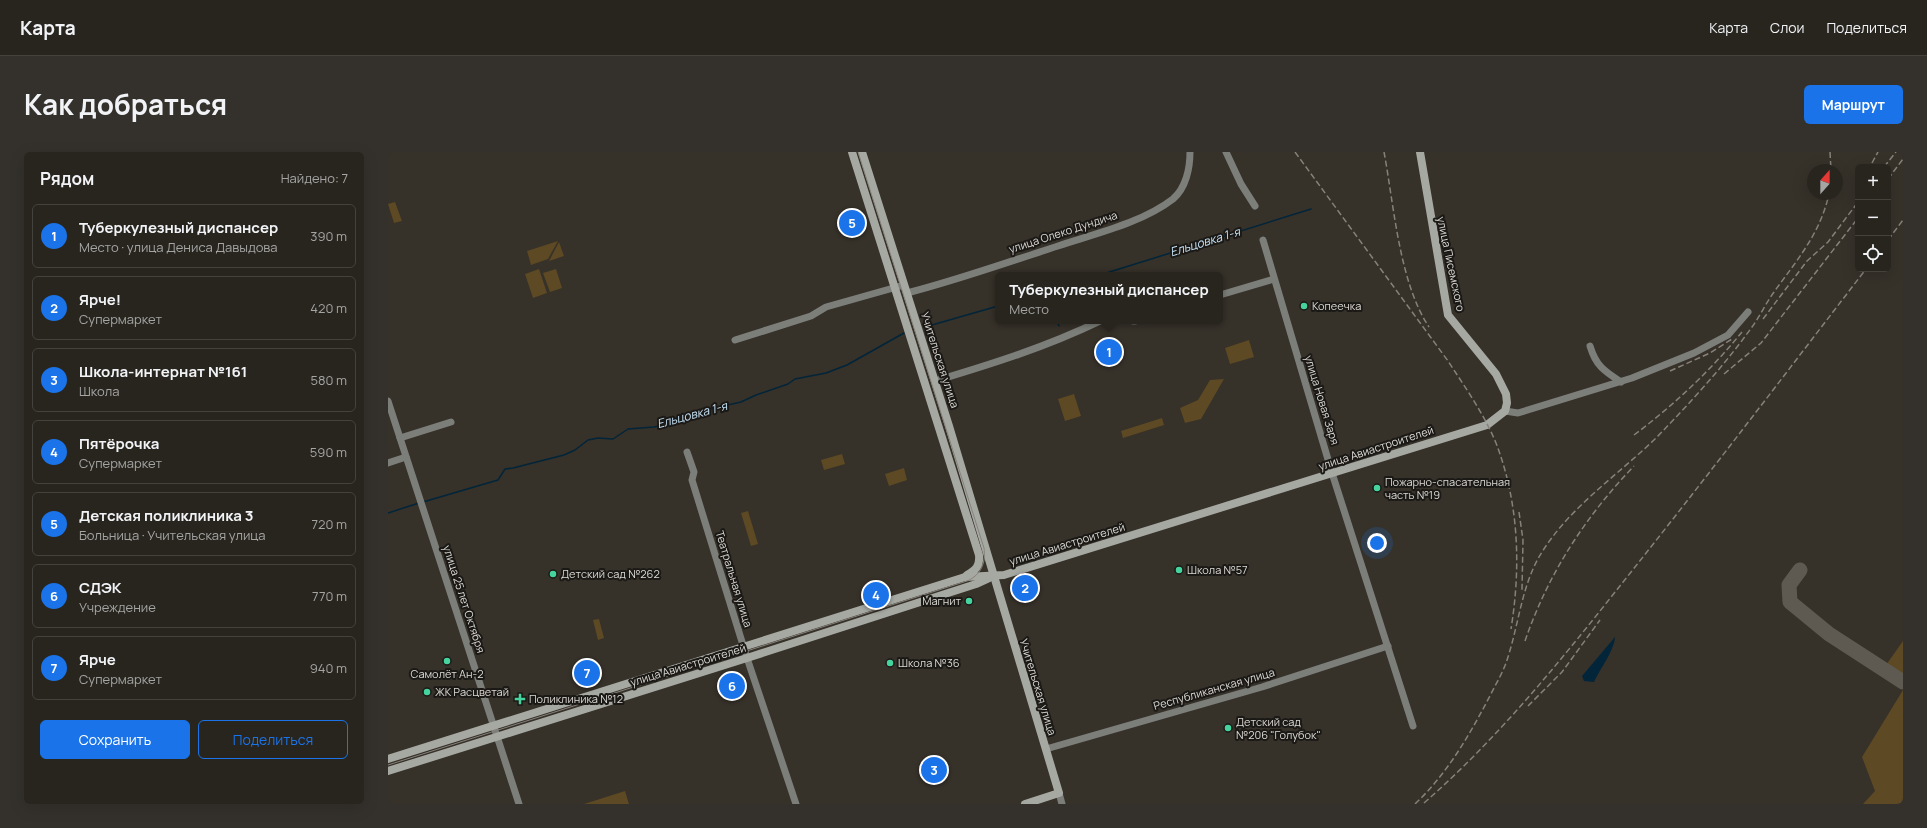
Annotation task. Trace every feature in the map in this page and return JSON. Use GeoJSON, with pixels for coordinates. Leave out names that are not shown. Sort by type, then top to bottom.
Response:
{"type":"FeatureCollection","features":[{"type":"Feature","properties":{"kind":"main road","name":"Учительская улица"},"geometry":{"type":"LineString","coordinates":[[852,152],[900,286],[907,293],[1059,793]]}},
{"type":"Feature","properties":{"kind":"main road","name":"Учительская улица"},"geometry":{"type":"LineString","coordinates":[[862,152],[980,561],[982,567],[994,576]]}},
{"type":"Feature","properties":{"kind":"main road","name":"улица Писемского"},"geometry":{"type":"LineString","coordinates":[[1420,152],[1448,315],[1496,374],[1506,394],[1507,403],[1505,411]]}},
{"type":"Feature","properties":{"kind":"main road","name":"улица Авиастроителей"},"geometry":{"type":"LineString","coordinates":[[388,759],[965,577],[1004,575],[1487,425],[1505,411]]}},
{"type":"Feature","properties":{"kind":"main road"},"geometry":{"type":"LineString","coordinates":[[965,577],[975,571],[980,561]]}},
{"type":"Feature","properties":{"kind":"main road","name":"улица Авиастроителей"},"geometry":{"type":"LineString","coordinates":[[388,771],[747,658],[976,584],[994,576]]}},
{"type":"Feature","properties":{"kind":"main road"},"geometry":{"type":"LineString","coordinates":[[1024,804],[1059,793]]}},
{"type":"Feature","properties":{"kind":"street","name":"улица Олеко Дундича"},"geometry":{"type":"LineString","coordinates":[[907,293],[1076,240],[1153,212],[1174,198],[1184,183],[1190,164],[1190,152]]}},
{"type":"Feature","properties":{"kind":"street"},"geometry":{"type":"LineString","coordinates":[[1226,152],[1241,184],[1255,206]]}},
{"type":"Feature","properties":{"kind":"street","name":"улица Новая Заря"},"geometry":{"type":"LineString","coordinates":[[1262,240],[1332,473],[1413,726]]}},
{"type":"Feature","properties":{"kind":"street"},"geometry":{"type":"LineString","coordinates":[[1223,295],[1274,279]]}},
{"type":"Feature","properties":{"kind":"street"},"geometry":{"type":"LineString","coordinates":[[735,340],[811,316],[826,307],[900,286]]}},
{"type":"Feature","properties":{"kind":"street"},"geometry":{"type":"LineString","coordinates":[[1505,411],[1518,413],[1621,382],[1694,353],[1728,335],[1748,312]]}},
{"type":"Feature","properties":{"kind":"street"},"geometry":{"type":"LineString","coordinates":[[935,381],[1016,356],[1059,340],[1094,324]]}},
{"type":"Feature","properties":{"kind":"street"},"geometry":{"type":"LineString","coordinates":[[1590,346],[1593,358],[1602,369],[1621,382]]}},
{"type":"Feature","properties":{"kind":"street","name":"улица 25 лет Октября"},"geometry":{"type":"LineString","coordinates":[[388,401],[519,804]]}},
{"type":"Feature","properties":{"kind":"street"},"geometry":{"type":"LineString","coordinates":[[400,438],[451,422]]}},
{"type":"Feature","properties":{"kind":"street","name":"Театральная улица"},"geometry":{"type":"LineString","coordinates":[[687,452],[694,472],[692,480],[747,658],[796,804]]}},
{"type":"Feature","properties":{"kind":"street"},"geometry":{"type":"LineString","coordinates":[[388,463],[406,457]]}},
{"type":"Feature","properties":{"kind":"street","name":"Республиканская улица"},"geometry":{"type":"LineString","coordinates":[[1046,749],[1269,684],[1388,646]]}},
{"type":"Feature","properties":{"kind":"street","name":"Учительская улица"},"geometry":{"type":"LineString","coordinates":[[1059,793],[1062,804]]}},
{"type":"Feature","properties":{"kind":"shaded area"},"geometry":{"type":"Polygon","coordinates":[[[395,202],[402,221],[394,223],[388,204],[395,202]]]}},
{"type":"Feature","properties":{"kind":"shaded area"},"geometry":{"type":"Polygon","coordinates":[[[558,241],[548,259],[531,265],[527,251],[558,241]]]}},
{"type":"Feature","properties":{"kind":"shaded area"},"geometry":{"type":"Polygon","coordinates":[[[559,242],[564,256],[549,261],[559,242]]]}},
{"type":"Feature","properties":{"kind":"shaded area"},"geometry":{"type":"Polygon","coordinates":[[[539,269],[547,293],[533,298],[525,274],[539,269]]]}},
{"type":"Feature","properties":{"kind":"shaded area"},"geometry":{"type":"Polygon","coordinates":[[[556,269],[562,288],[550,292],[543,273],[556,269]]]}},
{"type":"Feature","properties":{"kind":"shaded area"},"geometry":{"type":"Polygon","coordinates":[[[1249,340],[1254,357],[1230,364],[1225,348],[1249,340]]]}},
{"type":"Feature","properties":{"kind":"shaded area"},"geometry":{"type":"Polygon","coordinates":[[[1224,379],[1201,419],[1185,423],[1180,408],[1198,400],[1210,380],[1224,379]]]}},
{"type":"Feature","properties":{"kind":"shaded area"},"geometry":{"type":"Polygon","coordinates":[[[1074,394],[1081,416],[1065,421],[1058,399],[1074,394]]]}},
{"type":"Feature","properties":{"kind":"shaded area"},"geometry":{"type":"Polygon","coordinates":[[[1162,418],[1164,425],[1123,438],[1121,431],[1162,418]]]}},
{"type":"Feature","properties":{"kind":"shaded area"},"geometry":{"type":"Polygon","coordinates":[[[842,454],[845,464],[824,470],[821,460],[842,454]]]}},
{"type":"Feature","properties":{"kind":"shaded area"},"geometry":{"type":"Polygon","coordinates":[[[904,468],[907,480],[889,486],[885,474],[904,468]]]}},
{"type":"Feature","properties":{"kind":"shaded area"},"geometry":{"type":"Polygon","coordinates":[[[748,511],[758,544],[751,546],[741,513],[748,511]]]}},
{"type":"Feature","properties":{"kind":"shaded area"},"geometry":{"type":"Polygon","coordinates":[[[599,619],[604,638],[598,640],[593,620],[599,619]]]}},
{"type":"Feature","properties":{"kind":"shaded area"},"geometry":{"type":"Polygon","coordinates":[[[1903,641],[1903,676],[1886,665],[1903,641]]]}},
{"type":"Feature","properties":{"kind":"shaded area"},"geometry":{"type":"Polygon","coordinates":[[[1903,690],[1903,804],[1863,804],[1875,791],[1862,757],[1903,690]]]}},
{"type":"Feature","properties":{"kind":"shaded area"},"geometry":{"type":"Polygon","coordinates":[[[625,791],[629,804],[584,804],[625,791]]]}},
{"type":"Feature","properties":{"kind":"water"},"geometry":{"type":"Polygon","coordinates":[[[1615,637],[1612,648],[1594,682],[1584,681],[1582,676],[1615,637]]]}},
{"type":"Feature","properties":{"kind":"waterway","name":"Ельцовка 1-я"},"geometry":{"type":"LineString","coordinates":[[1110,272],[1311,209]]}},
{"type":"Feature","properties":{"kind":"waterway","name":"Ельцовка 1-я"},"geometry":{"type":"LineString","coordinates":[[932,325],[995,307]]}},
{"type":"Feature","properties":{"kind":"waterway","name":"Ельцовка 1-я"},"geometry":{"type":"LineString","coordinates":[[423,502],[498,480],[505,469],[564,455],[575,450],[588,440],[598,438],[613,439],[628,429],[654,427],[672,423],[701,411],[741,402],[788,384],[795,379],[826,373],[847,365],[904,333]]}},
{"type":"Feature","properties":{"kind":"waterway","name":"Ельцовка 1-я"},"geometry":{"type":"LineString","coordinates":[[388,513],[419,503]]}},
{"type":"Feature","properties":{"kind":"taxiway"},"geometry":{"type":"LineString","coordinates":[[1800,570],[1789,585],[1790,602],[1829,634],[1903,682]]}},
{"type":"Feature","properties":{"kind":"tram line"},"geometry":{"type":"LineString","coordinates":[[388,765],[967,581],[979,572],[982,568],[984,559],[984,548],[858,152]]}},
{"type":"Feature","properties":{"kind":"railway"},"geometry":{"type":"LineString","coordinates":[[1295,152],[1448,361],[1474,401],[1496,443],[1504,466],[1516,535],[1516,582],[1511,629]]}},
{"type":"Feature","properties":{"kind":"railway"},"geometry":{"type":"LineString","coordinates":[[1384,152],[1404,266],[1419,309],[1429,327]]}},
{"type":"Feature","properties":{"kind":"railway"},"geometry":{"type":"LineString","coordinates":[[1830,152],[1831,164]]}},
{"type":"Feature","properties":{"kind":"railway"},"geometry":{"type":"LineString","coordinates":[[1872,163],[1878,152]]}},
{"type":"Feature","properties":{"kind":"railway"},"geometry":{"type":"LineString","coordinates":[[1886,164],[1896,152]]}},
{"type":"Feature","properties":{"kind":"railway"},"geometry":{"type":"LineString","coordinates":[[1891,175],[1903,159]]}},
{"type":"Feature","properties":{"kind":"railway"},"geometry":{"type":"LineString","coordinates":[[1415,804],[1428,791],[1450,764],[1469,734],[1499,678],[1506,663],[1529,578],[1542,552],[1554,535],[1581,505],[1656,438],[1694,398],[1730,356],[1752,327],[1771,296],[1807,246],[1820,222],[1827,200]]}},
{"type":"Feature","properties":{"kind":"railway"},"geometry":{"type":"LineString","coordinates":[[1763,319],[1807,261],[1828,242],[1855,206]]}},
{"type":"Feature","properties":{"kind":"railway"},"geometry":{"type":"LineString","coordinates":[[1891,236],[1903,220]]}},
{"type":"Feature","properties":{"kind":"railway"},"geometry":{"type":"LineString","coordinates":[[1724,374],[1761,343],[1855,222]]}},
{"type":"Feature","properties":{"kind":"railway"},"geometry":{"type":"LineString","coordinates":[[1424,803],[1509,719],[1560,660],[1693,493],[1864,272]]}},
{"type":"Feature","properties":{"kind":"railway"},"geometry":{"type":"LineString","coordinates":[[1634,435],[1691,387],[1742,332]]}},
{"type":"Feature","properties":{"kind":"railway"},"geometry":{"type":"LineString","coordinates":[[1670,371],[1710,353],[1732,339]]}},
{"type":"Feature","properties":{"kind":"railway"},"geometry":{"type":"LineString","coordinates":[[1525,641],[1534,616],[1545,593],[1570,548],[1600,505],[1634,466]]}},
{"type":"Feature","properties":{"kind":"railway"},"geometry":{"type":"LineString","coordinates":[[1519,512],[1523,540],[1522,590]]}},
{"type":"Feature","properties":{"kind":"railway"},"geometry":{"type":"LineString","coordinates":[[1528,706],[1562,672],[1600,620]]}},
{"type":"Feature","properties":{"kind":"place","name":"Детская поликлиника 3"},"geometry":{"type":"Point","coordinates":[852,223]}},
{"type":"Feature","properties":{"kind":"place","name":"Копеечка"},"geometry":{"type":"Point","coordinates":[1304,306]}},
{"type":"Feature","properties":{"kind":"place","name":"Туберкулезный диспансер"},"geometry":{"type":"Point","coordinates":[1109,352]}},
{"type":"Feature","properties":{"kind":"place","name":"Пожарно-спасательная часть №19"},"geometry":{"type":"Point","coordinates":[1377,488]}},
{"type":"Feature","properties":{"kind":"place","name":"Школа №57"},"geometry":{"type":"Point","coordinates":[1179,570]}},
{"type":"Feature","properties":{"kind":"place","name":"Детский сад №262"},"geometry":{"type":"Point","coordinates":[553,574]}},
{"type":"Feature","properties":{"kind":"place","name":"Ярче!"},"geometry":{"type":"Point","coordinates":[1025,588]}},
{"type":"Feature","properties":{"kind":"place","name":"Пятёрочка"},"geometry":{"type":"Point","coordinates":[876,595]}},
{"type":"Feature","properties":{"kind":"place","name":"Магнит"},"geometry":{"type":"Point","coordinates":[969,601]}},
{"type":"Feature","properties":{"kind":"place","name":"Самолёт Ан-2"},"geometry":{"type":"Point","coordinates":[447,661]}},
{"type":"Feature","properties":{"kind":"place","name":"Школа №36"},"geometry":{"type":"Point","coordinates":[890,663]}},
{"type":"Feature","properties":{"kind":"place","name":"Ярче"},"geometry":{"type":"Point","coordinates":[587,673]}},
{"type":"Feature","properties":{"kind":"place","name":"СДЭК"},"geometry":{"type":"Point","coordinates":[732,686]}},
{"type":"Feature","properties":{"kind":"place","name":"ЖК Расцветай"},"geometry":{"type":"Point","coordinates":[427,692]}},
{"type":"Feature","properties":{"kind":"place","name":"Поликлиника №12"},"geometry":{"type":"Point","coordinates":[520,699]}},
{"type":"Feature","properties":{"kind":"place","name":"Детский сад №206 \"Голубок\""},"geometry":{"type":"Point","coordinates":[1228,728]}},
{"type":"Feature","properties":{"kind":"place","name":"Школа-интернат №161"},"geometry":{"type":"Point","coordinates":[934,770]}}]}
